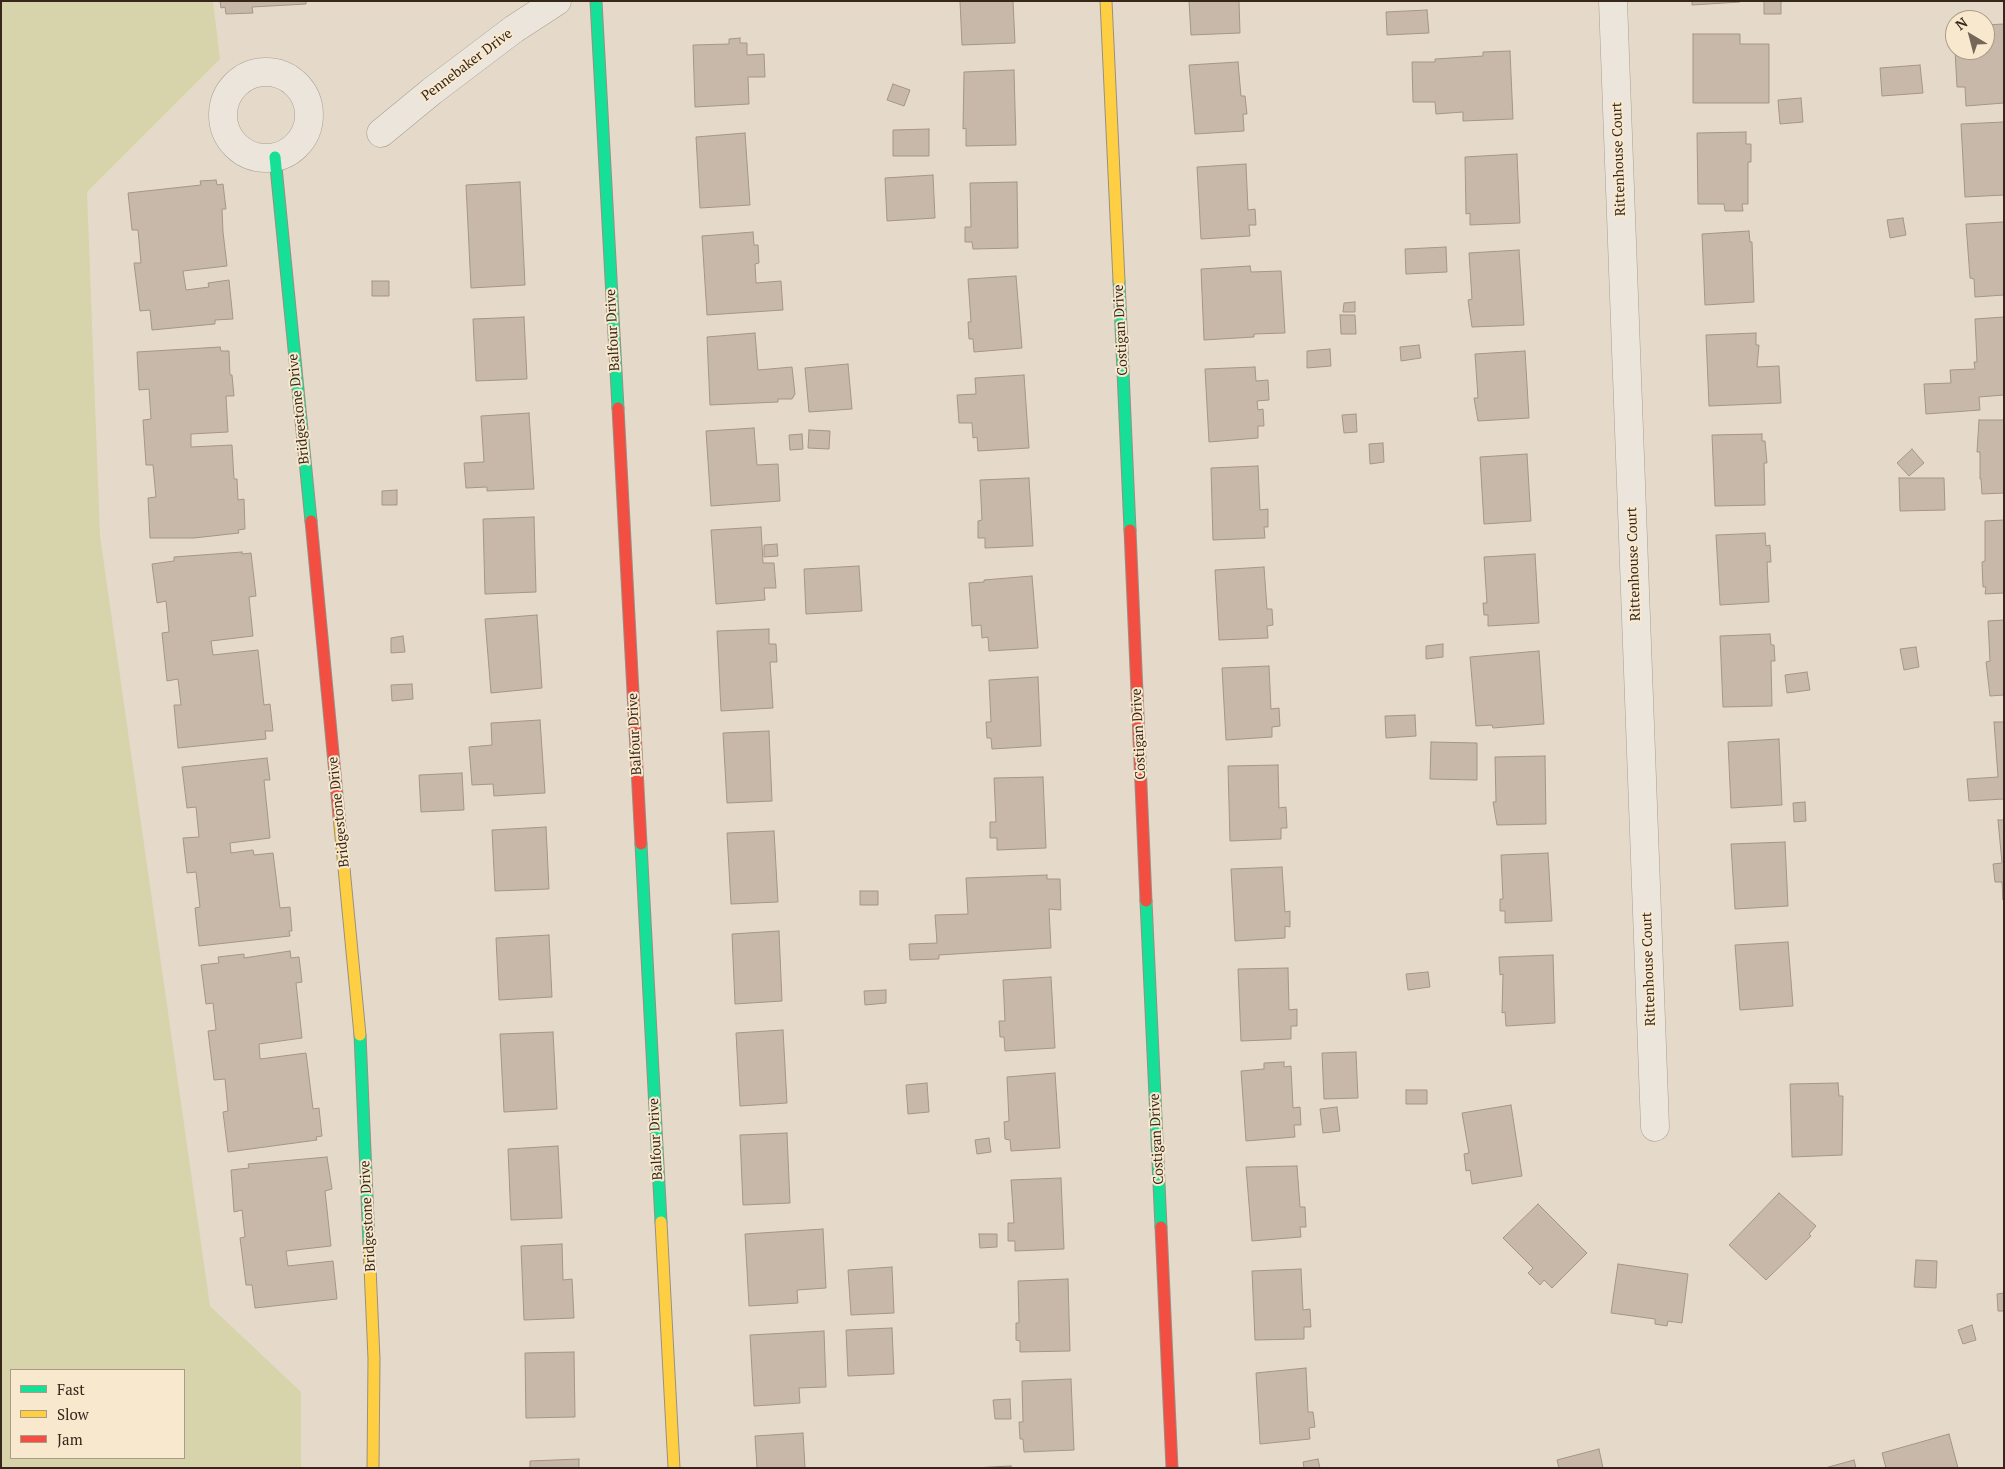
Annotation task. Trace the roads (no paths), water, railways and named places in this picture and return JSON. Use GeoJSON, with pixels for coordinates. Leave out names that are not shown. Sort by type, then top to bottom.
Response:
{"type":"FeatureCollection","features":[{"type":"Feature","properties":{"kind":"street","name":"Pennebaker Drive"},"geometry":{"type":"LineString","coordinates":[[382,133],[469,63],[514,29],[556,1]]}},
{"type":"Feature","properties":{"kind":"street","name":"Balfour Drive"},"geometry":{"type":"LineString","coordinates":[[596,1],[674,1468]]}},
{"type":"Feature","properties":{"kind":"street","name":"Costigan Drive"},"geometry":{"type":"LineString","coordinates":[[1106,1],[1172,1468]]}},
{"type":"Feature","properties":{"kind":"street","name":"Rittenhouse Court"},"geometry":{"type":"LineString","coordinates":[[1613,1],[1655,1127]]}},
{"type":"Feature","properties":{"kind":"street","name":"Bridgestone Drive"},"geometry":{"type":"LineString","coordinates":[[275,158],[360,1030],[374,1359],[372,1468]]}}]}
